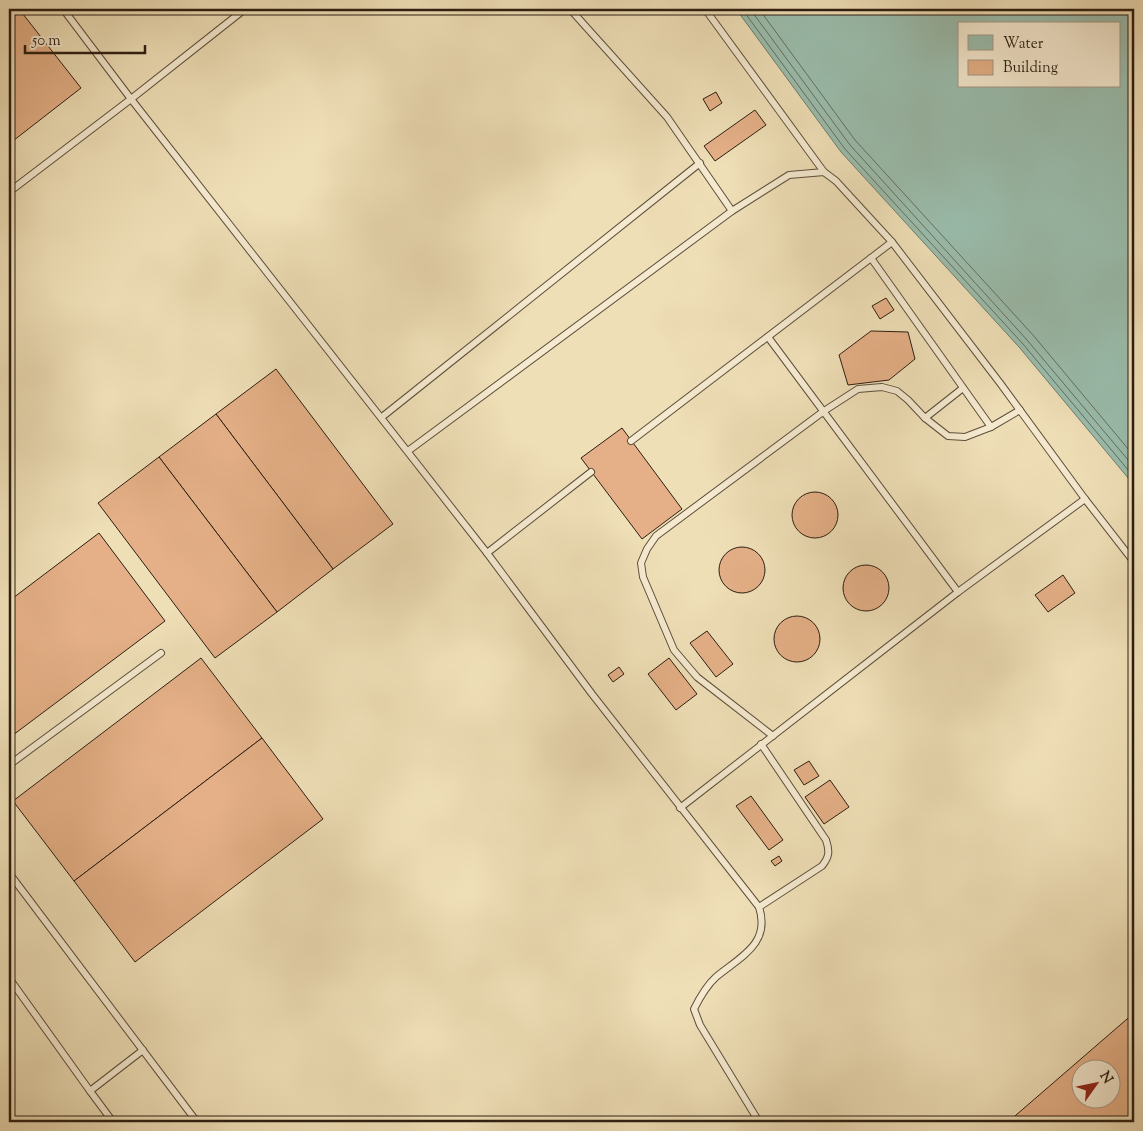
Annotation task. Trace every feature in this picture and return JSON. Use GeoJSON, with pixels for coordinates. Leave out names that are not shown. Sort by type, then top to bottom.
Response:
{"type":"FeatureCollection","features":[{"type":"Feature","properties":{"kind":"lane"},"geometry":{"type":"LineString","coordinates":[[63,9],[131,99],[382,417],[487,553],[592,694],[759,908],[763,923],[758,940],[715,978],[700,995],[694,1009],[700,1025],[761,1122]]}},
{"type":"Feature","properties":{"kind":"lane"},"geometry":{"type":"LineString","coordinates":[[9,192],[245,9]]}},
{"type":"Feature","properties":{"kind":"lane"},"geometry":{"type":"LineString","coordinates":[[570,9],[667,117],[732,211]]}},
{"type":"Feature","properties":{"kind":"lane"},"geometry":{"type":"LineString","coordinates":[[705,9],[824,172],[836,181],[892,242],[1134,562]]}},
{"type":"Feature","properties":{"kind":"lane"},"geometry":{"type":"LineString","coordinates":[[382,417],[700,163]]}},
{"type":"Feature","properties":{"kind":"lane"},"geometry":{"type":"LineString","coordinates":[[408,451],[732,211],[789,175],[824,172]]}},
{"type":"Feature","properties":{"kind":"lane"},"geometry":{"type":"LineString","coordinates":[[632,441],[892,242]]}},
{"type":"Feature","properties":{"kind":"lane"},"geometry":{"type":"LineString","coordinates":[[871,258],[991,427]]}},
{"type":"Feature","properties":{"kind":"lane"},"geometry":{"type":"LineString","coordinates":[[768,337],[958,592]]}},
{"type":"Feature","properties":{"kind":"lane"},"geometry":{"type":"LineString","coordinates":[[773,736],[697,678],[674,650],[643,577],[641,563],[647,549],[656,536],[858,389],[882,387],[896,391],[948,436],[965,437],[991,427],[1020,410]]}},
{"type":"Feature","properties":{"kind":"lane"},"geometry":{"type":"LineString","coordinates":[[925,418],[963,388]]}},
{"type":"Feature","properties":{"kind":"lane"},"geometry":{"type":"LineString","coordinates":[[487,553],[591,472]]}},
{"type":"Feature","properties":{"kind":"lane"},"geometry":{"type":"LineString","coordinates":[[680,808],[958,592],[1085,499]]}},
{"type":"Feature","properties":{"kind":"lane"},"geometry":{"type":"LineString","coordinates":[[9,765],[161,653]]}},
{"type":"Feature","properties":{"kind":"lane"},"geometry":{"type":"LineString","coordinates":[[759,908],[822,866],[829,857],[826,840],[761,744]]}},
{"type":"Feature","properties":{"kind":"lane"},"geometry":{"type":"LineString","coordinates":[[9,873],[197,1122]]}},
{"type":"Feature","properties":{"kind":"lane"},"geometry":{"type":"LineString","coordinates":[[9,978],[113,1122]]}},
{"type":"Feature","properties":{"kind":"lane"},"geometry":{"type":"LineString","coordinates":[[90,1091],[143,1050]]}},
{"type":"Feature","properties":{"kind":"lane"},"geometry":{"type":"LineString","coordinates":[[9,1117],[12,1122]]}},
{"type":"Feature","properties":{"kind":"water"},"geometry":{"type":"Polygon","coordinates":[[[736,9],[1134,9],[1134,485],[1019,347],[841,152],[736,9]]]}},
{"type":"Feature","properties":{"kind":"building"},"geometry":{"type":"Polygon","coordinates":[[[9,9],[19,9],[81,88],[9,144],[9,9]]]}},
{"type":"Feature","properties":{"kind":"building"},"geometry":{"type":"Polygon","coordinates":[[[716,92],[722,103],[710,111],[703,99],[716,92]]]}},
{"type":"Feature","properties":{"kind":"building"},"geometry":{"type":"Polygon","coordinates":[[[755,110],[766,125],[715,161],[704,146],[755,110]]]}},
{"type":"Feature","properties":{"kind":"building"},"geometry":{"type":"Polygon","coordinates":[[[886,298],[894,310],[880,319],[872,306],[886,298]]]}},
{"type":"Feature","properties":{"kind":"building"},"geometry":{"type":"Polygon","coordinates":[[[871,331],[908,332],[915,359],[889,380],[848,385],[839,355],[871,331]]]}},
{"type":"Feature","properties":{"kind":"building"},"geometry":{"type":"Polygon","coordinates":[[[276,369],[393,524],[333,569],[216,414],[276,369]]]}},
{"type":"Feature","properties":{"kind":"building"},"geometry":{"type":"Polygon","coordinates":[[[216,414],[333,569],[277,612],[159,457],[216,414]]]}},
{"type":"Feature","properties":{"kind":"building"},"geometry":{"type":"Polygon","coordinates":[[[622,428],[682,509],[642,539],[581,458],[622,428]]]}},
{"type":"Feature","properties":{"kind":"building"},"geometry":{"type":"Polygon","coordinates":[[[159,457],[277,612],[215,658],[98,503],[159,457]]]}},
{"type":"Feature","properties":{"kind":"building"},"geometry":{"type":"Polygon","coordinates":[[[810,492],[820,492],[834,502],[838,515],[834,528],[828,534],[820,538],[810,538],[796,528],[792,520],[792,510],[802,496],[810,492]]]}},
{"type":"Feature","properties":{"kind":"building"},"geometry":{"type":"Polygon","coordinates":[[[99,533],[165,621],[9,738],[9,601],[99,533]]]}},
{"type":"Feature","properties":{"kind":"building"},"geometry":{"type":"Polygon","coordinates":[[[737,547],[747,547],[761,557],[765,570],[761,583],[755,589],[747,593],[737,593],[723,583],[719,575],[719,565],[729,551],[737,547]]]}},
{"type":"Feature","properties":{"kind":"building"},"geometry":{"type":"Polygon","coordinates":[[[861,565],[871,565],[885,575],[889,588],[885,601],[879,607],[871,611],[861,611],[847,601],[843,593],[843,583],[853,569],[861,565]]]}},
{"type":"Feature","properties":{"kind":"building"},"geometry":{"type":"Polygon","coordinates":[[[1063,575],[1075,593],[1048,612],[1035,595],[1063,575]]]}},
{"type":"Feature","properties":{"kind":"building"},"geometry":{"type":"Polygon","coordinates":[[[792,616],[802,616],[816,626],[820,639],[816,652],[810,658],[802,662],[792,662],[778,652],[774,644],[774,634],[784,620],[792,616]]]}},
{"type":"Feature","properties":{"kind":"building"},"geometry":{"type":"Polygon","coordinates":[[[707,631],[733,664],[716,677],[690,643],[707,631]]]}},
{"type":"Feature","properties":{"kind":"building"},"geometry":{"type":"Polygon","coordinates":[[[201,658],[262,738],[74,881],[13,801],[201,658]]]}},
{"type":"Feature","properties":{"kind":"building"},"geometry":{"type":"Polygon","coordinates":[[[669,658],[697,694],[676,710],[648,674],[669,658]]]}},
{"type":"Feature","properties":{"kind":"building"},"geometry":{"type":"Polygon","coordinates":[[[619,667],[624,674],[613,682],[608,675],[619,667]]]}},
{"type":"Feature","properties":{"kind":"building"},"geometry":{"type":"Polygon","coordinates":[[[262,738],[323,819],[135,962],[74,881],[262,738]]]}},
{"type":"Feature","properties":{"kind":"building"},"geometry":{"type":"Polygon","coordinates":[[[809,761],[819,776],[804,785],[794,770],[809,761]]]}},
{"type":"Feature","properties":{"kind":"building"},"geometry":{"type":"Polygon","coordinates":[[[830,780],[849,807],[824,824],[805,797],[830,780]]]}},
{"type":"Feature","properties":{"kind":"building"},"geometry":{"type":"Polygon","coordinates":[[[751,796],[783,840],[769,850],[736,806],[751,796]]]}},
{"type":"Feature","properties":{"kind":"building"},"geometry":{"type":"Polygon","coordinates":[[[779,856],[782,861],[775,866],[771,861],[779,856]]]}},
{"type":"Feature","properties":{"kind":"building"},"geometry":{"type":"Polygon","coordinates":[[[1134,1013],[1134,1121],[1008,1122],[1070,1068],[1070,1108],[1120,1108],[1120,1058],[1082,1058],[1134,1013]]]}}]}
